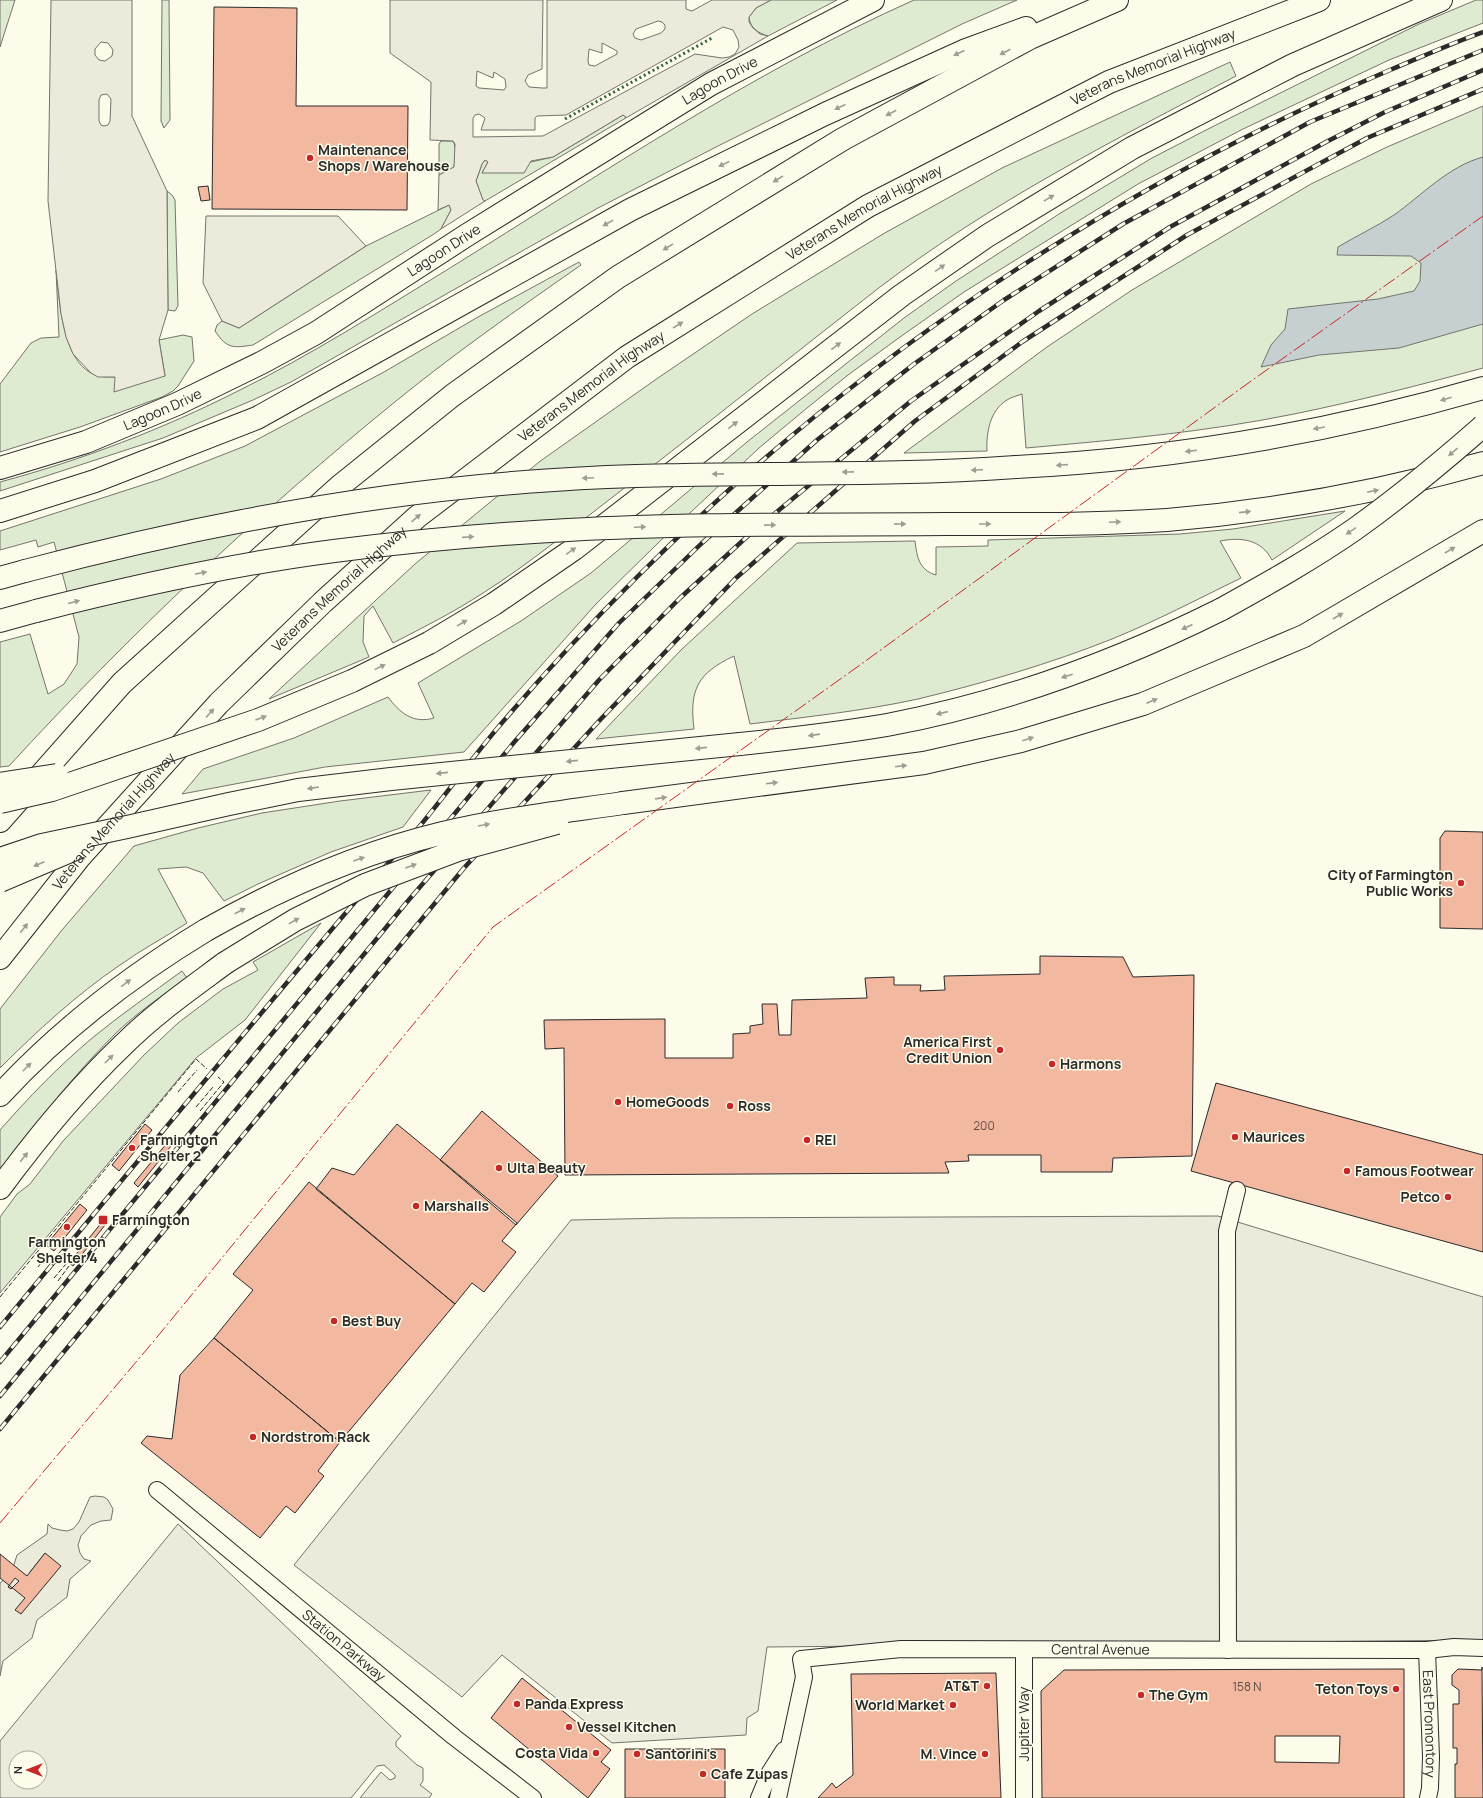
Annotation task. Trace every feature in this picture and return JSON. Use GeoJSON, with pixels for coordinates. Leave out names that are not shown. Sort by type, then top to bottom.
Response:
{"type":"FeatureCollection","features":[{"type":"Feature","properties":{"kind":"main road","name":"Lagoon Drive"},"geometry":{"type":"LineString","coordinates":[[0,468],[86,442],[177,404],[263,362],[316,333],[467,235],[711,84],[758,58],[873,0]]}},
{"type":"Feature","properties":{"kind":"main road"},"geometry":{"type":"LineString","coordinates":[[0,511],[95,481],[257,418],[630,210],[825,114],[966,50],[1100,0]]}},
{"type":"Feature","properties":{"kind":"main road"},"geometry":{"type":"LineString","coordinates":[[0,821],[122,683],[341,485],[453,395],[618,277],[843,139],[1030,38],[1117,0]]}},
{"type":"Feature","properties":{"kind":"main road","name":"Veterans Memorial Highway"},"geometry":{"type":"LineString","coordinates":[[0,958],[79,858],[198,726],[219,703],[323,602],[417,516],[626,357],[882,198],[1109,82],[1319,0]]}},
{"type":"Feature","properties":{"kind":"main road"},"geometry":{"type":"LineString","coordinates":[[0,802],[52,790],[292,707],[352,681],[429,643],[494,604],[574,549],[902,295],[987,236],[1132,148],[1293,65],[1441,0]]}},
{"type":"Feature","properties":{"kind":"main road"},"geometry":{"type":"LineString","coordinates":[[0,578],[159,537],[232,522],[361,500],[488,485],[649,475],[941,471],[1103,461],[1201,450],[1330,427],[1428,404],[1483,388]]}},
{"type":"Feature","properties":{"kind":"main road"},"geometry":{"type":"LineString","coordinates":[[0,859],[42,845],[244,800],[326,786],[740,744],[888,724],[981,703],[1104,663],[1184,628],[1272,582],[1354,529],[1405,491],[1483,426]]}},
{"type":"Feature","properties":{"kind":"main road"},"geometry":{"type":"LineString","coordinates":[[0,621],[137,587],[261,562],[332,551],[445,539],[570,530],[657,527],[1110,523],[1166,520],[1262,510],[1377,490],[1483,463]]}},
{"type":"Feature","properties":{"kind":"main road"},"geometry":{"type":"LineString","coordinates":[[0,1095],[48,1047],[98,1004],[152,964],[206,930],[258,901],[307,879],[346,864],[412,842],[476,826],[623,803],[924,763],[1021,741],[1143,704],[1304,636],[1483,531]]}},
{"type":"Feature","properties":{"kind":"main road"},"geometry":{"type":"LineString","coordinates":[[0,784],[158,754]]}},
{"type":"Feature","properties":{"kind":"main road"},"geometry":{"type":"LineString","coordinates":[[0,1188],[54,1120],[123,1044],[187,990],[260,940],[301,916],[340,896],[392,873],[458,850],[528,832],[623,803]]}},
{"type":"Feature","properties":{"kind":"main road"},"geometry":{"type":"LineString","coordinates":[[0,880],[127,827]]}},
{"type":"Feature","properties":{"kind":"street"},"geometry":{"type":"LineString","coordinates":[[1228,1650],[1227,1231],[1237,1190]]}},
{"type":"Feature","properties":{"kind":"street","name":"Station Parkway"},"geometry":{"type":"LineString","coordinates":[[157,1490],[454,1737],[533,1798]]}},
{"type":"Feature","properties":{"kind":"street","name":"Central Avenue"},"geometry":{"type":"LineString","coordinates":[[778,1798],[804,1677],[801,1659],[901,1649],[1428,1650],[1454,1647],[1483,1648]]}},
{"type":"Feature","properties":{"kind":"street","name":"Jupiter Way"},"geometry":{"type":"LineString","coordinates":[[1024,1650],[1024,1798]]}},
{"type":"Feature","properties":{"kind":"street","name":"East Promontory"},"geometry":{"type":"LineString","coordinates":[[1428,1650],[1431,1757],[1430,1788],[1428,1798]]}},
{"type":"Feature","properties":{"kind":"street","name":"Central Avenue"},"geometry":{"type":"LineString","coordinates":[[759,1798],[770,1772],[790,1740]]}},
{"type":"Feature","properties":{"kind":"green space"},"geometry":{"type":"Polygon","coordinates":[[[0,0],[15,0],[0,47],[0,0]]]}},
{"type":"Feature","properties":{"kind":"green space"},"geometry":{"type":"Polygon","coordinates":[[[162,0],[169,0],[170,120],[164,128],[161,121],[162,0]]]}},
{"type":"Feature","properties":{"kind":"green space"},"geometry":{"type":"Polygon","coordinates":[[[771,0],[837,0],[768,36],[755,30],[749,17],[756,8],[771,0]]]}},
{"type":"Feature","properties":{"kind":"green space"},"geometry":{"type":"Polygon","coordinates":[[[914,0],[1017,0],[962,24],[598,208],[291,382],[253,400],[163,438],[0,491],[0,482],[92,454],[151,431],[210,405],[319,348],[620,161],[735,92],[794,59],[914,0]]]}},
{"type":"Feature","properties":{"kind":"green space"},"geometry":{"type":"Polygon","coordinates":[[[1476,0],[1483,0],[1483,23],[1389,60],[1243,129],[1138,184],[964,292],[848,375],[759,448],[657,544],[596,604],[464,752],[325,767],[182,794],[203,769],[294,738],[388,697],[397,708],[408,716],[420,720],[434,718],[418,683],[521,621],[591,573],[747,442],[904,318],[956,281],[1059,214],[1152,158],[1419,24],[1476,0]]]}},
{"type":"Feature","properties":{"kind":"green space"},"geometry":{"type":"Polygon","coordinates":[[[1230,62],[1236,76],[1144,124],[1054,174],[1009,200],[922,256],[880,287],[566,534],[500,582],[450,613],[393,643],[373,606],[364,616],[363,642],[369,657],[269,699],[415,564],[539,462],[752,314],[883,234],[1002,168],[1230,62]]]}},
{"type":"Feature","properties":{"kind":"green space"},"geometry":{"type":"Polygon","coordinates":[[[1483,106],[1483,368],[1412,387],[1318,409],[1228,426],[1161,435],[1026,448],[1022,394],[1012,397],[1001,404],[993,416],[988,430],[987,451],[904,453],[1047,347],[1132,290],[1311,184],[1387,147],[1483,106]]]}},
{"type":"Feature","properties":{"kind":"green space"},"geometry":{"type":"Polygon","coordinates":[[[623,115],[626,117],[624,119],[483,201],[476,181],[485,160],[488,162],[482,173],[553,157],[623,115]]]}},
{"type":"Feature","properties":{"kind":"green space"},"geometry":{"type":"Polygon","coordinates":[[[441,141],[453,141],[455,147],[455,157],[454,167],[439,175],[439,144],[441,141]]]}},
{"type":"Feature","properties":{"kind":"green space"},"geometry":{"type":"Polygon","coordinates":[[[167,191],[175,200],[178,306],[175,311],[168,310],[167,191]]]}},
{"type":"Feature","properties":{"kind":"green space"},"geometry":{"type":"Polygon","coordinates":[[[449,205],[451,210],[441,229],[434,234],[253,345],[240,347],[231,346],[223,341],[215,331],[217,325],[222,321],[239,328],[366,246],[449,205]]]}},
{"type":"Feature","properties":{"kind":"green space"},"geometry":{"type":"Polygon","coordinates":[[[579,262],[581,265],[418,383],[294,487],[148,622],[54,717],[9,766],[0,767],[0,642],[30,634],[48,694],[64,684],[77,664],[79,637],[54,542],[38,547],[36,540],[0,550],[0,531],[161,479],[245,446],[384,372],[478,317],[579,262]]]}},
{"type":"Feature","properties":{"kind":"green space"},"geometry":{"type":"Polygon","coordinates":[[[56,270],[59,300],[66,335],[72,351],[80,364],[91,373],[106,377],[165,376],[159,340],[183,335],[192,337],[194,361],[178,386],[173,391],[162,397],[80,427],[0,452],[0,384],[31,343],[41,338],[59,337],[56,270]]]}},
{"type":"Feature","properties":{"kind":"green space"},"geometry":{"type":"Polygon","coordinates":[[[1345,511],[1272,560],[1262,548],[1250,541],[1235,539],[1220,541],[1241,578],[1112,639],[1064,657],[992,680],[918,699],[876,707],[750,724],[734,656],[712,669],[704,676],[699,684],[693,703],[694,729],[596,739],[682,649],[797,543],[915,541],[918,557],[922,566],[930,573],[936,575],[936,547],[988,546],[988,540],[1180,534],[1233,529],[1345,511]]]}},
{"type":"Feature","properties":{"kind":"green space"},"geometry":{"type":"Polygon","coordinates":[[[431,790],[403,827],[331,852],[258,884],[224,901],[203,873],[186,867],[158,869],[187,923],[128,959],[72,1001],[0,1068],[0,1009],[62,930],[134,846],[198,828],[262,813],[340,801],[431,790]]]}},
{"type":"Feature","properties":{"kind":"green space"},"geometry":{"type":"Polygon","coordinates":[[[321,923],[245,1020],[196,1058],[0,1293],[0,1217],[17,1194],[30,1184],[63,1141],[144,1055],[178,1023],[223,989],[258,970],[253,962],[321,923]]]}},
{"type":"Feature","properties":{"kind":"green space"},"geometry":{"type":"Polygon","coordinates":[[[182,971],[187,978],[133,1018],[101,1048],[0,1169],[0,1130],[21,1106],[91,1039],[182,971]]]}},
{"type":"Feature","properties":{"kind":"shaded area"},"geometry":{"type":"Polygon","coordinates":[[[51,0],[132,0],[132,116],[167,191],[168,310],[159,340],[165,376],[114,392],[115,377],[98,377],[91,373],[73,354],[66,337],[61,314],[48,201],[51,0]],[[101,42],[95,49],[95,55],[99,60],[105,61],[112,56],[113,50],[108,43],[101,42]],[[107,94],[101,95],[99,100],[99,121],[101,125],[104,126],[108,125],[110,121],[111,99],[107,94]]]}},
{"type":"Feature","properties":{"kind":"shaded area"},"geometry":{"type":"Polygon","coordinates":[[[390,0],[543,0],[542,69],[528,75],[525,81],[529,87],[547,88],[547,0],[686,0],[686,9],[692,11],[712,0],[771,0],[756,8],[749,17],[749,22],[753,28],[760,34],[768,36],[624,119],[626,117],[623,115],[553,157],[531,161],[524,173],[482,173],[488,162],[485,160],[476,181],[483,200],[485,201],[441,229],[451,210],[449,205],[438,210],[439,175],[454,167],[455,144],[453,141],[430,140],[431,82],[390,53],[390,0]],[[658,21],[636,29],[633,34],[635,38],[641,40],[661,33],[665,29],[665,25],[658,21]],[[723,27],[566,115],[537,116],[535,118],[535,130],[481,130],[485,118],[479,114],[475,115],[473,118],[473,137],[543,136],[695,54],[722,58],[729,57],[735,54],[739,47],[738,40],[733,30],[723,27]],[[602,43],[602,53],[589,49],[589,65],[595,66],[617,54],[617,51],[602,43]],[[477,71],[476,86],[479,88],[504,90],[506,87],[505,79],[494,72],[493,78],[477,71]]]}},
{"type":"Feature","properties":{"kind":"shaded area"},"geometry":{"type":"Polygon","coordinates":[[[1483,157],[1483,324],[1399,348],[1319,355],[1261,367],[1271,345],[1285,329],[1288,309],[1378,299],[1414,291],[1420,281],[1421,263],[1411,256],[1337,255],[1338,247],[1394,215],[1447,174],[1471,161],[1483,157]]]}},
{"type":"Feature","properties":{"kind":"shaded area"},"geometry":{"type":"Polygon","coordinates":[[[206,216],[338,216],[366,246],[239,328],[222,321],[203,283],[206,216]]]}},
{"type":"Feature","properties":{"kind":"shaded area"},"geometry":{"type":"Polygon","coordinates":[[[1218,1216],[1483,1297],[1483,1640],[767,1647],[758,1711],[747,1718],[746,1735],[612,1743],[502,1655],[462,1697],[294,1565],[571,1220],[670,1218],[1218,1216]]]}},
{"type":"Feature","properties":{"kind":"shaded area"},"geometry":{"type":"Polygon","coordinates":[[[90,1497],[104,1497],[108,1500],[113,1509],[111,1520],[101,1521],[91,1525],[81,1536],[78,1545],[80,1553],[84,1559],[91,1561],[70,1579],[67,1597],[37,1620],[32,1638],[3,1661],[0,1676],[0,1583],[11,1574],[17,1555],[47,1534],[48,1524],[52,1528],[60,1530],[67,1531],[73,1529],[79,1522],[90,1497]],[[45,1553],[30,1572],[45,1585],[45,1553]]]}},
{"type":"Feature","properties":{"kind":"shaded area"},"geometry":{"type":"Polygon","coordinates":[[[178,1524],[401,1736],[396,1742],[396,1746],[417,1765],[423,1768],[423,1781],[420,1785],[432,1794],[429,1798],[360,1798],[381,1772],[390,1780],[395,1778],[395,1775],[384,1765],[377,1766],[351,1798],[0,1798],[0,1741],[178,1524]]]}},
{"type":"Feature","properties":{"kind":"building","name":"Maintenance Shops / Warehouse"},"geometry":{"type":"Polygon","coordinates":[[[214,7],[297,8],[296,106],[408,106],[407,210],[212,209],[214,7]]]}},
{"type":"Feature","properties":{"kind":"building"},"geometry":{"type":"Polygon","coordinates":[[[208,186],[210,200],[201,201],[198,187],[208,186]]]}},
{"type":"Feature","properties":{"kind":"building","name":"City of Farmington Public Works"},"geometry":{"type":"Polygon","coordinates":[[[1445,831],[1483,832],[1483,929],[1440,928],[1440,838],[1445,831]]]}},
{"type":"Feature","properties":{"kind":"building"},"geometry":{"type":"Polygon","coordinates":[[[1040,956],[1123,957],[1133,977],[1194,975],[1192,1156],[1113,1158],[1112,1172],[1041,1172],[1041,1155],[968,1155],[969,1161],[945,1162],[949,1173],[565,1175],[564,1048],[545,1049],[544,1020],[665,1019],[665,1058],[733,1058],[733,1034],[750,1033],[750,1026],[763,1024],[762,1004],[777,1004],[779,1035],[791,1035],[792,1000],[867,998],[865,978],[894,977],[894,985],[921,985],[920,991],[945,990],[944,976],[1040,974],[1040,956]]]}},
{"type":"Feature","properties":{"kind":"building"},"geometry":{"type":"Polygon","coordinates":[[[1216,1083],[1483,1155],[1483,1252],[1191,1171],[1216,1083]]]}},
{"type":"Feature","properties":{"kind":"building","name":"Ulta Beauty"},"geometry":{"type":"Polygon","coordinates":[[[482,1111],[558,1176],[516,1225],[440,1160],[482,1111]]]}},
{"type":"Feature","properties":{"kind":"building","name":"Farmington Shelter 2"},"geometry":{"type":"Polygon","coordinates":[[[145,1124],[152,1130],[119,1171],[112,1165],[145,1124]]]}},
{"type":"Feature","properties":{"kind":"building","name":"Marshalls"},"geometry":{"type":"Polygon","coordinates":[[[397,1124],[517,1223],[502,1241],[516,1252],[484,1292],[472,1283],[455,1304],[316,1189],[332,1168],[354,1175],[397,1124]]]}},
{"type":"Feature","properties":{"kind":"building"},"geometry":{"type":"Polygon","coordinates":[[[167,1143],[171,1146],[138,1187],[134,1183],[167,1143]]]}},
{"type":"Feature","properties":{"kind":"building","name":"Best Buy"},"geometry":{"type":"Polygon","coordinates":[[[309,1182],[455,1304],[340,1442],[214,1338],[253,1290],[233,1274],[309,1182]]]}},
{"type":"Feature","properties":{"kind":"building","name":"Farmington Shelter 4"},"geometry":{"type":"Polygon","coordinates":[[[80,1204],[87,1210],[54,1251],[46,1245],[80,1204]]]}},
{"type":"Feature","properties":{"kind":"building"},"geometry":{"type":"Polygon","coordinates":[[[102,1222],[105,1225],[73,1266],[69,1263],[102,1222]]]}},
{"type":"Feature","properties":{"kind":"building","name":"Nordstrom Rack"},"geometry":{"type":"Polygon","coordinates":[[[214,1338],[340,1442],[318,1471],[324,1476],[295,1513],[286,1506],[260,1538],[141,1443],[147,1436],[172,1439],[180,1375],[214,1338]]]}},
{"type":"Feature","properties":{"kind":"building"},"geometry":{"type":"Polygon","coordinates":[[[45,1553],[61,1566],[21,1614],[15,1610],[25,1598],[0,1578],[0,1554],[27,1576],[45,1553]]]}},
{"type":"Feature","properties":{"kind":"building"},"geometry":{"type":"Polygon","coordinates":[[[15,1578],[19,1581],[11,1589],[8,1587],[15,1578]]]}},
{"type":"Feature","properties":{"kind":"building"},"geometry":{"type":"Polygon","coordinates":[[[1482,1667],[1483,1798],[1455,1798],[1455,1764],[1457,1764],[1457,1748],[1453,1748],[1453,1704],[1459,1704],[1459,1690],[1452,1685],[1452,1675],[1458,1669],[1482,1670],[1482,1667]]]}},
{"type":"Feature","properties":{"kind":"building"},"geometry":{"type":"Polygon","coordinates":[[[1404,1669],[1404,1798],[1042,1798],[1041,1691],[1064,1670],[1404,1669]],[[1275,1736],[1275,1762],[1339,1763],[1340,1736],[1275,1736]]]}},
{"type":"Feature","properties":{"kind":"building"},"geometry":{"type":"Polygon","coordinates":[[[996,1673],[1001,1798],[818,1798],[832,1783],[836,1788],[853,1775],[851,1674],[996,1673]]]}},
{"type":"Feature","properties":{"kind":"building"},"geometry":{"type":"Polygon","coordinates":[[[522,1678],[611,1750],[601,1762],[610,1769],[588,1798],[491,1718],[522,1678]]]}},
{"type":"Feature","properties":{"kind":"building"},"geometry":{"type":"Polygon","coordinates":[[[625,1749],[725,1749],[725,1798],[625,1798],[625,1749]]]}},
{"type":"Feature","properties":{"kind":"railway"},"geometry":{"type":"LineString","coordinates":[[0,1327],[419,827],[496,730],[570,646],[620,594],[720,498],[806,424],[896,353],[989,288],[1085,226],[1184,169],[1286,117],[1390,70],[1448,45],[1483,32]]}},
{"type":"Feature","properties":{"kind":"railway"},"geometry":{"type":"LineString","coordinates":[[0,1362],[516,740],[619,623],[702,543],[817,440],[914,364],[1004,300],[1123,224],[1310,122],[1483,50]]}},
{"type":"Feature","properties":{"kind":"railway"},"geometry":{"type":"LineString","coordinates":[[0,1396],[407,902],[599,680],[680,598],[750,534],[911,401],[1039,311],[1170,227],[1326,142],[1385,112],[1483,70]]}},
{"type":"Feature","properties":{"kind":"railway"},"geometry":{"type":"LineString","coordinates":[[0,1429],[464,868],[599,721],[736,578],[915,421],[1022,342],[1187,235],[1367,138],[1483,89]]}},
{"type":"Feature","properties":{"kind":"hedge"},"geometry":{"type":"LineString","coordinates":[[565,119],[712,38]]}},
{"type":"Feature","properties":{"kind":"fence"},"geometry":{"type":"LineString","coordinates":[[0,1297],[196,1059],[207,1069]]}},
{"type":"Feature","properties":{"kind":"fence"},"geometry":{"type":"LineString","coordinates":[[178,1092],[197,1070]]}},
{"type":"Feature","properties":{"kind":"fence"},"geometry":{"type":"LineString","coordinates":[[200,1111],[224,1082],[218,1077]]}},
{"type":"Feature","properties":{"kind":"fence"},"geometry":{"type":"LineString","coordinates":[[196,1107],[213,1087]]}},
{"type":"Feature","properties":{"kind":"fence"},"geometry":{"type":"LineString","coordinates":[[38,1267],[49,1253]]}},
{"type":"Feature","properties":{"kind":"fence"},"geometry":{"type":"LineString","coordinates":[[54,1278],[66,1264]]}},
{"type":"Feature","properties":{"kind":"fence"},"geometry":{"type":"LineString","coordinates":[[58,1281],[69,1266]]}},
{"type":"Feature","properties":{"kind":"power"},"geometry":{"type":"LineString","coordinates":[[0,1523],[153,1342],[493,927],[860,665],[1247,384],[1483,216]]}},
{"type":"Feature","properties":{"kind":"place","name":"Maintenance Shops / Warehouse"},"geometry":{"type":"Point","coordinates":[310,158]}},
{"type":"Feature","properties":{"kind":"place","name":"City of Farmington Public Works"},"geometry":{"type":"Point","coordinates":[1461,883]}},
{"type":"Feature","properties":{"kind":"place","name":"America First Credit Union"},"geometry":{"type":"Point","coordinates":[1000,1050]}},
{"type":"Feature","properties":{"kind":"place","name":"Harmons"},"geometry":{"type":"Point","coordinates":[1052,1064]}},
{"type":"Feature","properties":{"kind":"place","name":"HomeGoods"},"geometry":{"type":"Point","coordinates":[618,1102]}},
{"type":"Feature","properties":{"kind":"place","name":"Ross"},"geometry":{"type":"Point","coordinates":[730,1106]}},
{"type":"Feature","properties":{"kind":"place","name":"Maurices"},"geometry":{"type":"Point","coordinates":[1235,1137]}},
{"type":"Feature","properties":{"kind":"place","name":"REI"},"geometry":{"type":"Point","coordinates":[807,1140]}},
{"type":"Feature","properties":{"kind":"place","name":"Farmington Shelter 2"},"geometry":{"type":"Point","coordinates":[132,1148]}},
{"type":"Feature","properties":{"kind":"place","name":"Ulta Beauty"},"geometry":{"type":"Point","coordinates":[499,1168]}},
{"type":"Feature","properties":{"kind":"place","name":"Famous Footwear"},"geometry":{"type":"Point","coordinates":[1347,1171]}},
{"type":"Feature","properties":{"kind":"place","name":"Petco"},"geometry":{"type":"Point","coordinates":[1448,1197]}},
{"type":"Feature","properties":{"kind":"place","name":"Marshalls"},"geometry":{"type":"Point","coordinates":[416,1206]}},
{"type":"Feature","properties":{"kind":"place","name":"Farmington"},"geometry":{"type":"Point","coordinates":[103,1220]}},
{"type":"Feature","properties":{"kind":"place","name":"Farmington Shelter 4"},"geometry":{"type":"Point","coordinates":[67,1227]}},
{"type":"Feature","properties":{"kind":"place","name":"Best Buy"},"geometry":{"type":"Point","coordinates":[334,1321]}},
{"type":"Feature","properties":{"kind":"place","name":"Nordstrom Rack"},"geometry":{"type":"Point","coordinates":[253,1437]}},
{"type":"Feature","properties":{"kind":"place","name":"AT&T"},"geometry":{"type":"Point","coordinates":[987,1686]}},
{"type":"Feature","properties":{"kind":"place","name":"Teton Toys"},"geometry":{"type":"Point","coordinates":[1396,1689]}},
{"type":"Feature","properties":{"kind":"place","name":"The Gym"},"geometry":{"type":"Point","coordinates":[1141,1695]}},
{"type":"Feature","properties":{"kind":"place","name":"Panda Express"},"geometry":{"type":"Point","coordinates":[517,1704]}},
{"type":"Feature","properties":{"kind":"place","name":"World Market"},"geometry":{"type":"Point","coordinates":[953,1705]}},
{"type":"Feature","properties":{"kind":"place","name":"Vessel Kitchen"},"geometry":{"type":"Point","coordinates":[569,1727]}},
{"type":"Feature","properties":{"kind":"place","name":"Costa Vida"},"geometry":{"type":"Point","coordinates":[596,1753]}},
{"type":"Feature","properties":{"kind":"place","name":"Santorini's"},"geometry":{"type":"Point","coordinates":[637,1754]}},
{"type":"Feature","properties":{"kind":"place","name":"M. Vince"},"geometry":{"type":"Point","coordinates":[985,1754]}},
{"type":"Feature","properties":{"kind":"place","name":"Cafe Zupas"},"geometry":{"type":"Point","coordinates":[703,1774]}}]}
